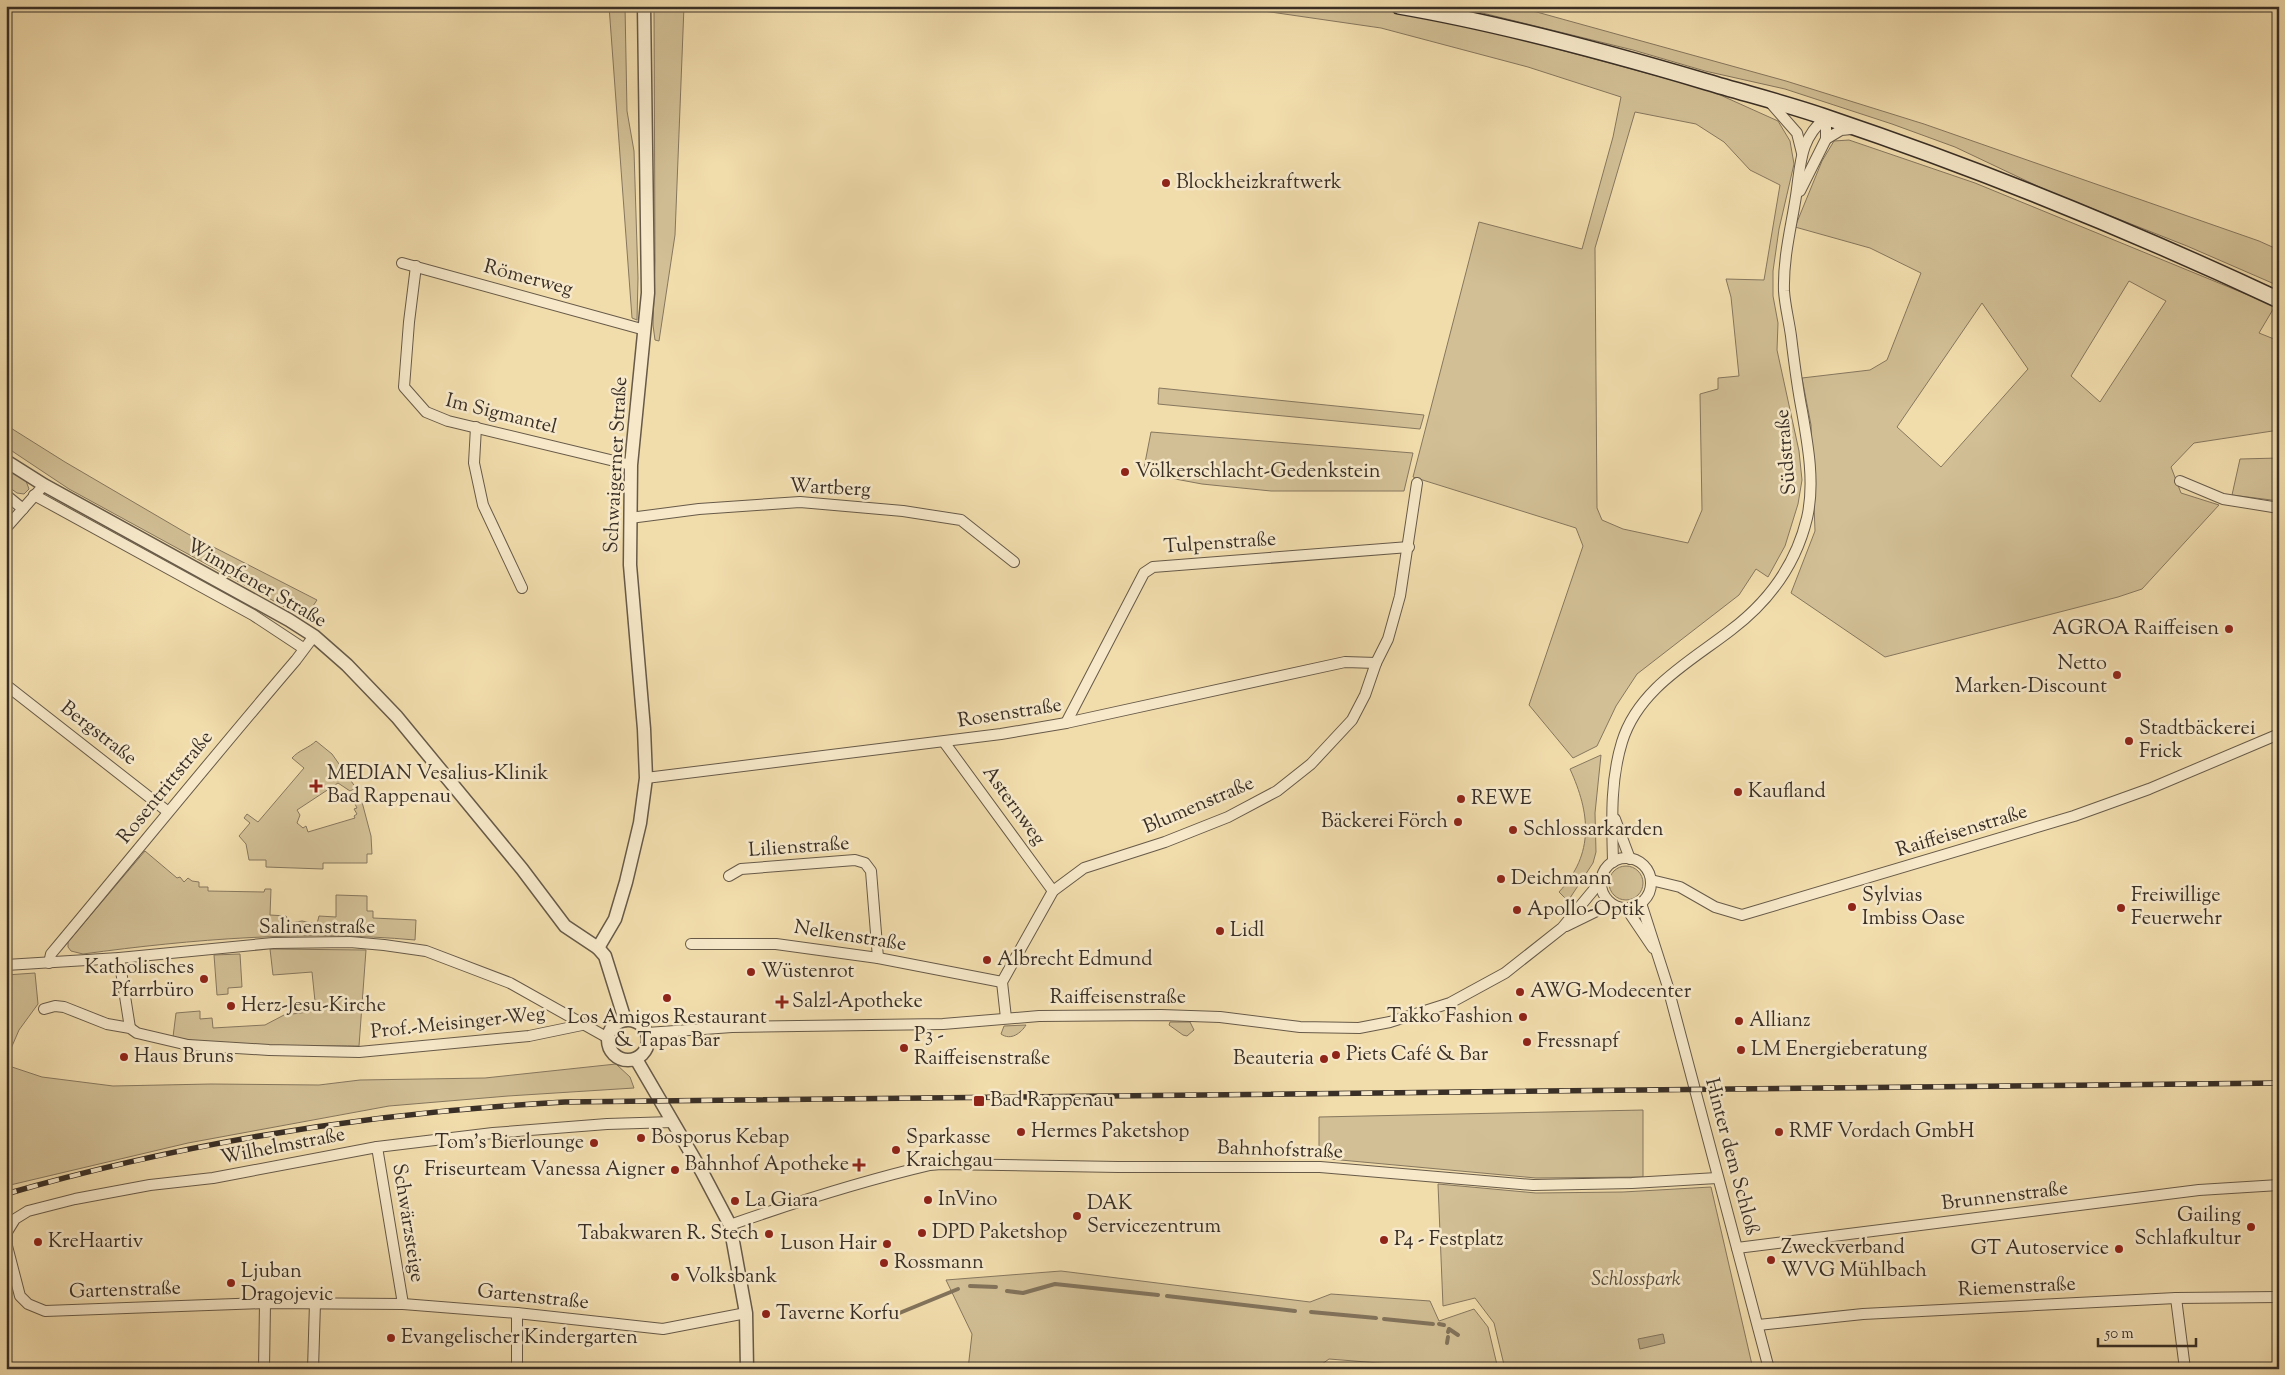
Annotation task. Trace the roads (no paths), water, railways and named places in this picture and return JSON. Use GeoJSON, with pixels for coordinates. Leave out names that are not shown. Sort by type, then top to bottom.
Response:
{"type":"FeatureCollection","features":[{"type":"Feature","properties":{"kind":"main road"},"geometry":{"type":"LineString","coordinates":[[1399,6],[1463,17],[1632,59],[1826,117],[2007,182],[2186,256],[2279,300]]}},
{"type":"Feature","properties":{"kind":"street","name":"Schwaigerner Straße"},"geometry":{"type":"LineString","coordinates":[[598,948],[615,919],[626,882],[640,823],[646,778],[644,729],[631,594],[630,518],[631,466],[648,293],[644,6]]}},
{"type":"Feature","properties":{"kind":"street","name":"Südstraße"},"geometry":{"type":"LineString","coordinates":[[1768,100],[1796,133],[1802,153]]}},
{"type":"Feature","properties":{"kind":"street","name":"Südstraße"},"geometry":{"type":"LineString","coordinates":[[1796,198],[1826,139],[1826,117]]}},
{"type":"Feature","properties":{"kind":"street","name":"Südstraße"},"geometry":{"type":"LineString","coordinates":[[1613,862],[1612,811],[1615,772],[1622,740],[1636,715],[1653,692],[1667,679],[1732,630],[1770,594],[1783,576],[1796,552],[1807,518],[1810,476],[1807,442],[1784,292],[1785,255],[1802,153],[1814,128],[1826,117]]}},
{"type":"Feature","properties":{"kind":"street"},"geometry":{"type":"LineString","coordinates":[[1826,139],[1841,130],[1857,128]]}},
{"type":"Feature","properties":{"kind":"street","name":"Römerweg"},"geometry":{"type":"LineString","coordinates":[[402,263],[645,330]]}},
{"type":"Feature","properties":{"kind":"street","name":"Im Sigmantel"},"geometry":{"type":"LineString","coordinates":[[416,266],[408,322],[404,387],[426,412],[448,421],[631,466]]}},
{"type":"Feature","properties":{"kind":"street"},"geometry":{"type":"LineString","coordinates":[[476,427],[474,463],[483,504],[522,588]]}},
{"type":"Feature","properties":{"kind":"street","name":"Wimpfener Straße"},"geometry":{"type":"LineString","coordinates":[[6,461],[44,485],[289,620],[314,636],[348,665],[397,718],[522,869],[565,926],[598,948],[605,956],[625,1020]]}},
{"type":"Feature","properties":{"kind":"street"},"geometry":{"type":"LineString","coordinates":[[2180,481],[2223,500],[2279,508]]}},
{"type":"Feature","properties":{"kind":"street","name":"Blumenstraße"},"geometry":{"type":"LineString","coordinates":[[1002,982],[1053,891],[1084,868],[1165,842],[1219,821],[1277,791],[1311,764],[1352,720],[1365,695],[1376,663],[1388,639],[1400,596],[1409,547],[1417,483]]}},
{"type":"Feature","properties":{"kind":"street"},"geometry":{"type":"LineString","coordinates":[[6,528],[44,485]]}},
{"type":"Feature","properties":{"kind":"street"},"geometry":{"type":"LineString","coordinates":[[6,495],[23,509]]}},
{"type":"Feature","properties":{"kind":"street","name":"Wimpfener Straße"},"geometry":{"type":"LineString","coordinates":[[34,495],[253,616],[304,648]]}},
{"type":"Feature","properties":{"kind":"street","name":"Wartberg"},"geometry":{"type":"LineString","coordinates":[[630,518],[699,509],[800,502],[903,511],[962,520],[1014,562]]}},
{"type":"Feature","properties":{"kind":"street","name":"Tulpenstraße"},"geometry":{"type":"LineString","coordinates":[[1066,723],[1144,573],[1153,567],[1409,547]]}},
{"type":"Feature","properties":{"kind":"street","name":"Rosentrittstraße"},"geometry":{"type":"LineString","coordinates":[[49,963],[51,954],[144,843],[167,811],[296,660],[314,636]]}},
{"type":"Feature","properties":{"kind":"street","name":"Rosenstraße"},"geometry":{"type":"LineString","coordinates":[[646,778],[944,742],[1066,723],[1345,662],[1376,663]]}},
{"type":"Feature","properties":{"kind":"street","name":"Bergstraße"},"geometry":{"type":"LineString","coordinates":[[6,685],[167,811]]}},
{"type":"Feature","properties":{"kind":"street","name":"Raiffeisenstraße"},"geometry":{"type":"LineString","coordinates":[[1651,880],[1680,887],[1715,907],[1742,915],[2074,816],[2150,789],[2279,734]]}},
{"type":"Feature","properties":{"kind":"street","name":"Asternweg"},"geometry":{"type":"LineString","coordinates":[[944,742],[1053,891]]}},
{"type":"Feature","properties":{"kind":"street","name":"Südstraße"},"geometry":{"type":"LineString","coordinates":[[1612,811],[1630,859]]}},
{"type":"Feature","properties":{"kind":"street"},"geometry":{"type":"LineString","coordinates":[[1601,880],[1603,894],[1611,904],[1626,908],[1641,903],[1649,893],[1651,880],[1644,866],[1630,859],[1613,862]]}},
{"type":"Feature","properties":{"kind":"street","name":"Lilienstraße"},"geometry":{"type":"LineString","coordinates":[[729,876],[741,869],[855,860],[865,863],[871,871],[878,958]]}},
{"type":"Feature","properties":{"kind":"street","name":"Raiffeisenstraße"},"geometry":{"type":"LineString","coordinates":[[1562,928],[1601,880],[1603,873],[1613,862]]}},
{"type":"Feature","properties":{"kind":"street","name":"Hinter dem Schloß"},"geometry":{"type":"LineString","coordinates":[[1641,903],[1658,955],[1689,1067],[1769,1369]]}},
{"type":"Feature","properties":{"kind":"street","name":"Raiffeisenstraße"},"geometry":{"type":"LineString","coordinates":[[647,1033],[732,1027],[943,1024],[1006,1018],[1178,1015],[1220,1017],[1300,1027],[1359,1028],[1390,1022],[1450,1003],[1505,973],[1562,928],[1611,904]]}},
{"type":"Feature","properties":{"kind":"street","name":"Hinter dem Schloß"},"geometry":{"type":"LineString","coordinates":[[1626,908],[1658,955]]}},
{"type":"Feature","properties":{"kind":"street","name":"Salinenstraße"},"geometry":{"type":"LineString","coordinates":[[6,965],[119,958],[273,943],[350,942],[422,950],[510,983],[608,1038]]}},
{"type":"Feature","properties":{"kind":"street","name":"Nelkenstraße"},"geometry":{"type":"LineString","coordinates":[[691,944],[776,944],[878,958],[1002,982]]}},
{"type":"Feature","properties":{"kind":"street"},"geometry":{"type":"LineString","coordinates":[[119,958],[130,1028]]}},
{"type":"Feature","properties":{"kind":"street"},"geometry":{"type":"LineString","coordinates":[[1002,982],[1006,1018]]}},
{"type":"Feature","properties":{"kind":"street","name":"Prof.-Meisinger-Weg"},"geometry":{"type":"LineString","coordinates":[[44,1009],[54,1006],[64,1007],[107,1024],[130,1028],[137,1033],[188,1045],[269,1050],[359,1052],[529,1036],[582,1025]]}},
{"type":"Feature","properties":{"kind":"street"},"geometry":{"type":"LineString","coordinates":[[625,1020],[640,1024],[647,1033],[648,1046],[643,1054],[636,1059],[623,1060],[617,1058],[610,1049],[608,1038],[615,1024],[625,1020]]}},
{"type":"Feature","properties":{"kind":"street"},"geometry":{"type":"LineString","coordinates":[[636,1059],[702,1172],[730,1225],[746,1313],[747,1369]]}},
{"type":"Feature","properties":{"kind":"street","name":"Wilhelmstraße"},"geometry":{"type":"LineString","coordinates":[[46,1311],[28,1304],[20,1296],[7,1246],[7,1232],[15,1218],[28,1211],[74,1199],[150,1185],[213,1178],[377,1147],[493,1133],[607,1124],[673,1122]]}},
{"type":"Feature","properties":{"kind":"street","name":"Schwärzsteige"},"geometry":{"type":"LineString","coordinates":[[377,1147],[403,1304]]}},
{"type":"Feature","properties":{"kind":"street","name":"Bahnhofstraße"},"geometry":{"type":"LineString","coordinates":[[730,1225],[854,1185],[915,1168],[941,1164],[1118,1167],[1320,1167],[1533,1185],[1632,1183],[1717,1178]]}},
{"type":"Feature","properties":{"kind":"street","name":"Brunnenstraße"},"geometry":{"type":"LineString","coordinates":[[1737,1248],[2199,1190],[2279,1184]]}},
{"type":"Feature","properties":{"kind":"street","name":"Riemenstraße"},"geometry":{"type":"LineString","coordinates":[[1758,1325],[1863,1314],[2176,1298],[2279,1297]]}},
{"type":"Feature","properties":{"kind":"street"},"geometry":{"type":"LineString","coordinates":[[2176,1298],[2185,1369]]}},
{"type":"Feature","properties":{"kind":"street"},"geometry":{"type":"LineString","coordinates":[[264,1369],[265,1304]]}},
{"type":"Feature","properties":{"kind":"street","name":"Gartenstraße"},"geometry":{"type":"LineString","coordinates":[[46,1311],[265,1304],[403,1304],[517,1313],[663,1329],[746,1313]]}},
{"type":"Feature","properties":{"kind":"street"},"geometry":{"type":"LineString","coordinates":[[314,1369],[315,1304]]}},
{"type":"Feature","properties":{"kind":"street"},"geometry":{"type":"LineString","coordinates":[[517,1313],[517,1369]]}},
{"type":"Feature","properties":{"kind":"waterway"},"geometry":{"type":"LineString","coordinates":[[1007,1291],[1023,1293],[1055,1284],[1158,1295]]}},
{"type":"Feature","properties":{"kind":"waterway"},"geometry":{"type":"LineString","coordinates":[[970,1286],[996,1287]]}},
{"type":"Feature","properties":{"kind":"waterway"},"geometry":{"type":"LineString","coordinates":[[897,1314],[958,1289]]}},
{"type":"Feature","properties":{"kind":"waterway"},"geometry":{"type":"LineString","coordinates":[[1167,1296],[1295,1311]]}},
{"type":"Feature","properties":{"kind":"waterway"},"geometry":{"type":"LineString","coordinates":[[1311,1312],[1376,1318]]}},
{"type":"Feature","properties":{"kind":"waterway"},"geometry":{"type":"LineString","coordinates":[[1384,1319],[1433,1324]]}},
{"type":"Feature","properties":{"kind":"waterway"},"geometry":{"type":"LineString","coordinates":[[1439,1324],[1444,1325]]}},
{"type":"Feature","properties":{"kind":"waterway"},"geometry":{"type":"LineString","coordinates":[[1448,1332],[1449,1329],[1458,1335]]}},
{"type":"Feature","properties":{"kind":"waterway"},"geometry":{"type":"LineString","coordinates":[[1447,1343],[1448,1337]]}},
{"type":"Feature","properties":{"kind":"railway"},"geometry":{"type":"LineString","coordinates":[[6,1194],[143,1159],[283,1132],[424,1113],[565,1102],[2279,1083]]}},
{"type":"Feature","properties":{"kind":"place","name":"Blockheizkraftwerk"},"geometry":{"type":"Point","coordinates":[1166,183]}},
{"type":"Feature","properties":{"kind":"place","name":"Völkerschlacht-Gedenkstein"},"geometry":{"type":"Point","coordinates":[1125,472]}},
{"type":"Feature","properties":{"kind":"place","name":"AGROA Raiffeisen"},"geometry":{"type":"Point","coordinates":[2229,629]}},
{"type":"Feature","properties":{"kind":"place","name":"Netto Marken-Discount"},"geometry":{"type":"Point","coordinates":[2117,675]}},
{"type":"Feature","properties":{"kind":"place","name":"Stadtbäckerei Frick"},"geometry":{"type":"Point","coordinates":[2129,741]}},
{"type":"Feature","properties":{"kind":"place","name":"MEDIAN Vesalius-Klinik Bad Rappenau"},"geometry":{"type":"Point","coordinates":[316,786]}},
{"type":"Feature","properties":{"kind":"place","name":"Kaufland"},"geometry":{"type":"Point","coordinates":[1738,792]}},
{"type":"Feature","properties":{"kind":"place","name":"REWE"},"geometry":{"type":"Point","coordinates":[1461,799]}},
{"type":"Feature","properties":{"kind":"place","name":"Bäckerei Förch"},"geometry":{"type":"Point","coordinates":[1458,822]}},
{"type":"Feature","properties":{"kind":"place","name":"Schlossarkarden"},"geometry":{"type":"Point","coordinates":[1513,830]}},
{"type":"Feature","properties":{"kind":"place","name":"Deichmann"},"geometry":{"type":"Point","coordinates":[1501,879]}},
{"type":"Feature","properties":{"kind":"place","name":"Sylvias Imbiss Oase"},"geometry":{"type":"Point","coordinates":[1852,907]}},
{"type":"Feature","properties":{"kind":"place","name":"Freiwillige Feuerwehr"},"geometry":{"type":"Point","coordinates":[2121,908]}},
{"type":"Feature","properties":{"kind":"place","name":"Apollo-Optik"},"geometry":{"type":"Point","coordinates":[1517,910]}},
{"type":"Feature","properties":{"kind":"place","name":"Lidl"},"geometry":{"type":"Point","coordinates":[1220,931]}},
{"type":"Feature","properties":{"kind":"place","name":"Albrecht Edmund"},"geometry":{"type":"Point","coordinates":[987,960]}},
{"type":"Feature","properties":{"kind":"place","name":"Wüstenrot"},"geometry":{"type":"Point","coordinates":[751,972]}},
{"type":"Feature","properties":{"kind":"place","name":"Katholisches Pfarrbüro"},"geometry":{"type":"Point","coordinates":[204,979]}},
{"type":"Feature","properties":{"kind":"place","name":"AWG-Modecenter"},"geometry":{"type":"Point","coordinates":[1520,992]}},
{"type":"Feature","properties":{"kind":"place","name":"Los Amigos Restaurant & Tapas Bar"},"geometry":{"type":"Point","coordinates":[667,998]}},
{"type":"Feature","properties":{"kind":"place","name":"Salzl-Apotheke"},"geometry":{"type":"Point","coordinates":[782,1002]}},
{"type":"Feature","properties":{"kind":"place","name":"Herz-Jesu-Kirche"},"geometry":{"type":"Point","coordinates":[231,1006]}},
{"type":"Feature","properties":{"kind":"place","name":"Takko Fashion"},"geometry":{"type":"Point","coordinates":[1523,1017]}},
{"type":"Feature","properties":{"kind":"place","name":"Allianz"},"geometry":{"type":"Point","coordinates":[1739,1021]}},
{"type":"Feature","properties":{"kind":"place","name":"Fressnapf"},"geometry":{"type":"Point","coordinates":[1527,1042]}},
{"type":"Feature","properties":{"kind":"place","name":"P3 - Raiffeisenstraße"},"geometry":{"type":"Point","coordinates":[904,1048]}},
{"type":"Feature","properties":{"kind":"place","name":"LM Energieberatung"},"geometry":{"type":"Point","coordinates":[1741,1050]}},
{"type":"Feature","properties":{"kind":"place","name":"Piets Café & Bar"},"geometry":{"type":"Point","coordinates":[1336,1055]}},
{"type":"Feature","properties":{"kind":"place","name":"Haus Bruns"},"geometry":{"type":"Point","coordinates":[124,1057]}},
{"type":"Feature","properties":{"kind":"place","name":"Beauteria"},"geometry":{"type":"Point","coordinates":[1324,1059]}},
{"type":"Feature","properties":{"kind":"place","name":"Bad Rappenau"},"geometry":{"type":"Point","coordinates":[979,1101]}},
{"type":"Feature","properties":{"kind":"place","name":"Hermes Paketshop"},"geometry":{"type":"Point","coordinates":[1021,1132]}},
{"type":"Feature","properties":{"kind":"place","name":"RMF Vordach GmbH"},"geometry":{"type":"Point","coordinates":[1779,1132]}},
{"type":"Feature","properties":{"kind":"place","name":"Bosporus Kebap"},"geometry":{"type":"Point","coordinates":[641,1138]}},
{"type":"Feature","properties":{"kind":"place","name":"Tom's Bierlounge"},"geometry":{"type":"Point","coordinates":[594,1143]}},
{"type":"Feature","properties":{"kind":"place","name":"Sparkasse Kraichgau"},"geometry":{"type":"Point","coordinates":[896,1150]}},
{"type":"Feature","properties":{"kind":"place","name":"Bahnhof Apotheke"},"geometry":{"type":"Point","coordinates":[859,1165]}},
{"type":"Feature","properties":{"kind":"place","name":"Friseurteam Vanessa Aigner"},"geometry":{"type":"Point","coordinates":[675,1170]}},
{"type":"Feature","properties":{"kind":"place","name":"InVino"},"geometry":{"type":"Point","coordinates":[928,1200]}},
{"type":"Feature","properties":{"kind":"place","name":"La Giara"},"geometry":{"type":"Point","coordinates":[735,1201]}},
{"type":"Feature","properties":{"kind":"place","name":"DAK Servicezentrum"},"geometry":{"type":"Point","coordinates":[1077,1216]}},
{"type":"Feature","properties":{"kind":"place","name":"Gailing Schlafkultur"},"geometry":{"type":"Point","coordinates":[2251,1227]}},
{"type":"Feature","properties":{"kind":"place","name":"DPD Paketshop"},"geometry":{"type":"Point","coordinates":[922,1233]}},
{"type":"Feature","properties":{"kind":"place","name":"Tabakwaren R. Stech"},"geometry":{"type":"Point","coordinates":[769,1234]}},
{"type":"Feature","properties":{"kind":"place","name":"P4 - Festplatz"},"geometry":{"type":"Point","coordinates":[1384,1240]}},
{"type":"Feature","properties":{"kind":"place","name":"KreHaartiv"},"geometry":{"type":"Point","coordinates":[38,1242]}},
{"type":"Feature","properties":{"kind":"place","name":"Luson Hair"},"geometry":{"type":"Point","coordinates":[887,1244]}},
{"type":"Feature","properties":{"kind":"place","name":"GT Autoservice"},"geometry":{"type":"Point","coordinates":[2119,1249]}},
{"type":"Feature","properties":{"kind":"place","name":"Zweckverband WVG Mühlbach"},"geometry":{"type":"Point","coordinates":[1771,1260]}},
{"type":"Feature","properties":{"kind":"place","name":"Rossmann"},"geometry":{"type":"Point","coordinates":[884,1263]}},
{"type":"Feature","properties":{"kind":"place","name":"Volksbank"},"geometry":{"type":"Point","coordinates":[675,1277]}},
{"type":"Feature","properties":{"kind":"place","name":"Ljuban Dragojevic"},"geometry":{"type":"Point","coordinates":[231,1283]}},
{"type":"Feature","properties":{"kind":"place","name":"Taverne Korfu"},"geometry":{"type":"Point","coordinates":[766,1314]}},
{"type":"Feature","properties":{"kind":"place","name":"Evangelischer Kindergarten"},"geometry":{"type":"Point","coordinates":[391,1338]}},
{"type":"Feature","properties":{"kind":"park label","name":"Schlosspark"},"geometry":{"type":"Point","coordinates":[1636,1280]}}]}
